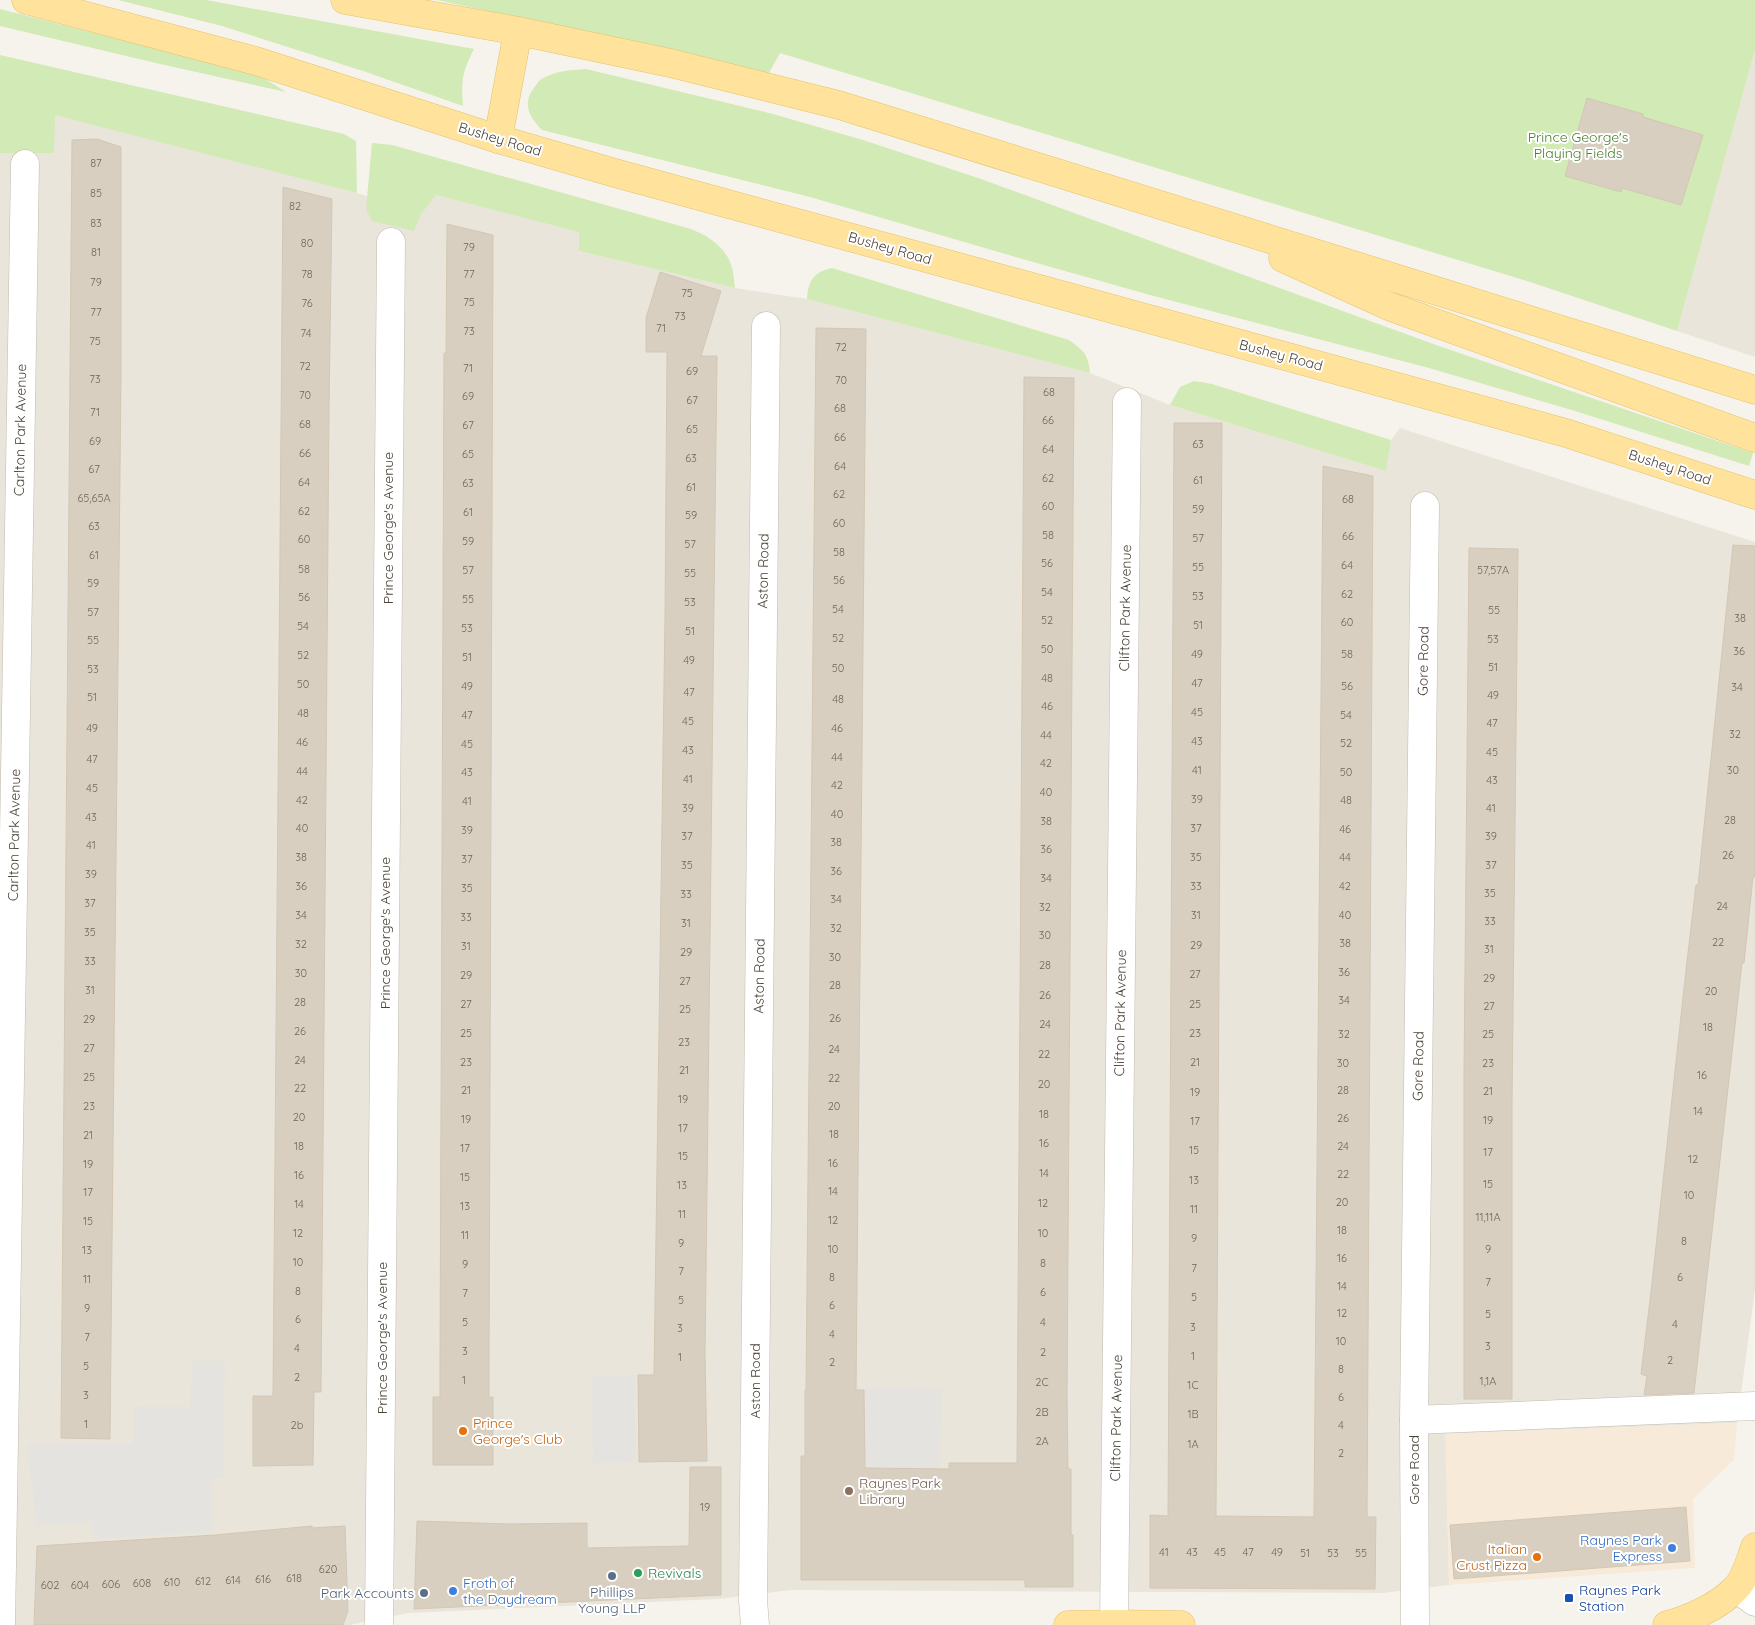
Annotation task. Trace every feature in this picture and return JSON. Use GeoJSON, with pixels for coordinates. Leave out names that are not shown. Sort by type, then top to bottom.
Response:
{"type":"FeatureCollection","features":[{"type":"Feature","properties":{"kind":"main road","name":"Bushey Road"},"geometry":{"type":"LineString","coordinates":[[26,0],[256,62],[615,174],[1566,433],[1755,495]]}},
{"type":"Feature","properties":{"kind":"main road"},"geometry":{"type":"LineString","coordinates":[[345,0],[518,31],[670,63],[839,104],[1755,390]]}},
{"type":"Feature","properties":{"kind":"main road"},"geometry":{"type":"LineString","coordinates":[[498,139],[518,31]]}},
{"type":"Feature","properties":{"kind":"main road"},"geometry":{"type":"LineString","coordinates":[[1170,207],[1391,307],[1755,438]]}},
{"type":"Feature","properties":{"kind":"main road"},"geometry":{"type":"LineString","coordinates":[[1667,1625],[1699,1613],[1720,1601],[1746,1595],[1746,1570],[1755,1547]]}},
{"type":"Feature","properties":{"kind":"main road"},"geometry":{"type":"LineString","coordinates":[[1068,1625],[1181,1625]]}},
{"type":"Feature","properties":{"kind":"street","name":"Carlton Park Avenue"},"geometry":{"type":"LineString","coordinates":[[1,1625],[1,1508],[25,164]]}},
{"type":"Feature","properties":{"kind":"street","name":"Prince George's Avenue"},"geometry":{"type":"LineString","coordinates":[[379,1625],[391,242]]}},
{"type":"Feature","properties":{"kind":"street","name":"Aston Road"},"geometry":{"type":"LineString","coordinates":[[755,1625],[753,1600],[754,1388],[766,326]]}},
{"type":"Feature","properties":{"kind":"street","name":"Clifton Park Avenue"},"geometry":{"type":"LineString","coordinates":[[1114,1624],[1127,402]]}},
{"type":"Feature","properties":{"kind":"street","name":"Gore Road"},"geometry":{"type":"LineString","coordinates":[[1415,1625],[1414,1420],[1425,506]]}},
{"type":"Feature","properties":{"kind":"street"},"geometry":{"type":"LineString","coordinates":[[1414,1420],[1755,1406]]}},
{"type":"Feature","properties":{"kind":"shaded area"},"geometry":{"type":"Polygon","coordinates":[[[1755,50],[1755,357],[1677,331],[1755,50]]]}},
{"type":"Feature","properties":{"kind":"shaded area"},"geometry":{"type":"Polygon","coordinates":[[[54,114],[357,193],[420,214],[436,195],[580,232],[579,251],[735,288],[807,299],[1090,373],[1170,405],[1386,471],[1391,440],[1400,428],[1755,542],[1755,1290],[1737,1423],[1446,1434],[1449,1585],[1383,1593],[791,1590],[718,1599],[408,1613],[350,1625],[0,1625],[0,153],[54,153],[54,114]]]}},
{"type":"Feature","properties":{"kind":"shaded area"},"geometry":{"type":"Polygon","coordinates":[[[192,1361],[225,1361],[224,1478],[212,1478],[211,1532],[93,1539],[92,1522],[37,1525],[27,1445],[133,1444],[133,1406],[190,1407],[192,1361]]]}},
{"type":"Feature","properties":{"kind":"shaded area"},"geometry":{"type":"Polygon","coordinates":[[[635,1375],[636,1462],[593,1463],[592,1376],[635,1375]]]}},
{"type":"Feature","properties":{"kind":"shaded area"},"geometry":{"type":"Polygon","coordinates":[[[866,1388],[942,1389],[938,1511],[898,1512],[898,1468],[865,1467],[866,1388]]]}},
{"type":"Feature","properties":{"kind":"shaded area"},"geometry":{"type":"Polygon","coordinates":[[[1737,1423],[1734,1460],[1693,1499],[1695,1568],[1449,1585],[1445,1434],[1737,1423]]]}},
{"type":"Feature","properties":{"kind":"green space"},"geometry":{"type":"Polygon","coordinates":[[[118,0],[206,0],[474,49],[463,77],[463,106],[363,71],[222,26],[118,0]]]}},
{"type":"Feature","properties":{"kind":"green space","name":"Prince George's Playing Fields"},"geometry":{"type":"Polygon","coordinates":[[[437,0],[1755,0],[1755,50],[1677,331],[1530,282],[780,53],[769,73],[437,0]]]}},
{"type":"Feature","properties":{"kind":"green space"},"geometry":{"type":"Polygon","coordinates":[[[0,9],[259,75],[286,92],[0,26],[0,9]]]}},
{"type":"Feature","properties":{"kind":"green space"},"geometry":{"type":"Polygon","coordinates":[[[0,55],[344,134],[356,141],[357,193],[55,115],[54,153],[0,153],[0,55]]]}},
{"type":"Feature","properties":{"kind":"green space"},"geometry":{"type":"Polygon","coordinates":[[[586,69],[773,114],[863,140],[978,178],[1436,345],[1753,453],[1749,466],[1575,411],[1429,368],[1150,295],[810,197],[542,130],[534,121],[529,111],[528,100],[533,89],[545,77],[562,72],[586,69]]]}},
{"type":"Feature","properties":{"kind":"green space"},"geometry":{"type":"Polygon","coordinates":[[[372,143],[392,145],[691,229],[711,239],[726,254],[733,270],[735,288],[579,251],[579,232],[436,195],[421,214],[414,231],[372,221],[366,209],[372,143]]]}},
{"type":"Feature","properties":{"kind":"green space"},"geometry":{"type":"Polygon","coordinates":[[[832,268],[1069,340],[1084,354],[1088,361],[1090,373],[807,299],[813,278],[821,272],[832,268]]]}},
{"type":"Feature","properties":{"kind":"green space"},"geometry":{"type":"Polygon","coordinates":[[[1194,381],[1212,384],[1391,440],[1386,471],[1170,405],[1180,387],[1194,381]]]}},
{"type":"Feature","properties":{"kind":"building"},"geometry":{"type":"Polygon","coordinates":[[[1587,98],[1643,114],[1643,117],[1703,135],[1681,205],[1622,188],[1621,192],[1565,176],[1587,98]]]}},
{"type":"Feature","properties":{"kind":"building"},"geometry":{"type":"Polygon","coordinates":[[[97,139],[121,147],[121,374],[110,1439],[61,1438],[72,140],[97,139]]]}},
{"type":"Feature","properties":{"kind":"building"},"geometry":{"type":"Polygon","coordinates":[[[283,187],[332,199],[321,1392],[314,1392],[313,1465],[253,1466],[253,1396],[273,1396],[283,187]]]}},
{"type":"Feature","properties":{"kind":"building"},"geometry":{"type":"Polygon","coordinates":[[[447,224],[493,235],[489,1397],[493,1397],[493,1465],[433,1465],[433,1397],[440,1397],[444,353],[446,353],[447,224]]]}},
{"type":"Feature","properties":{"kind":"building"},"geometry":{"type":"Polygon","coordinates":[[[660,272],[721,291],[701,356],[717,356],[705,1355],[707,1461],[639,1462],[638,1375],[654,1375],[667,352],[646,352],[646,318],[660,272]]]}},
{"type":"Feature","properties":{"kind":"building"},"geometry":{"type":"Polygon","coordinates":[[[816,328],[866,329],[856,1390],[864,1390],[865,1468],[949,1469],[949,1463],[1017,1463],[1024,377],[1074,378],[1067,1397],[1068,1469],[1071,1469],[1073,1587],[1025,1587],[1025,1580],[801,1580],[801,1456],[805,1456],[806,1390],[816,328]]]}},
{"type":"Feature","properties":{"kind":"building"},"geometry":{"type":"Polygon","coordinates":[[[1174,423],[1222,423],[1216,1516],[1314,1517],[1323,466],[1373,476],[1367,1517],[1376,1517],[1375,1589],[1150,1588],[1150,1515],[1168,1516],[1174,423]]]}},
{"type":"Feature","properties":{"kind":"building"},"geometry":{"type":"Polygon","coordinates":[[[1733,545],[1755,546],[1755,877],[1753,877],[1744,963],[1742,963],[1694,1393],[1644,1395],[1647,1376],[1641,1374],[1686,970],[1696,885],[1698,885],[1733,545]]]}},
{"type":"Feature","properties":{"kind":"building"},"geometry":{"type":"Polygon","coordinates":[[[1469,548],[1518,549],[1512,1105],[1512,1399],[1464,1399],[1464,1076],[1469,548]]]}},
{"type":"Feature","properties":{"kind":"building"},"geometry":{"type":"Polygon","coordinates":[[[690,1467],[721,1467],[721,1595],[414,1609],[417,1521],[509,1524],[587,1523],[587,1548],[689,1546],[690,1467]]]}},
{"type":"Feature","properties":{"kind":"building"},"geometry":{"type":"Polygon","coordinates":[[[1686,1507],[1690,1561],[1454,1579],[1450,1525],[1686,1507]]]}},
{"type":"Feature","properties":{"kind":"building"},"geometry":{"type":"Polygon","coordinates":[[[312,1526],[312,1528],[345,1526],[348,1611],[343,1625],[34,1625],[37,1546],[215,1535],[312,1526]]]}},
{"type":"Feature","properties":{"kind":"place","name":"Prince George's Club"},"geometry":{"type":"Point","coordinates":[463,1431]}},
{"type":"Feature","properties":{"kind":"place","name":"Raynes Park Library"},"geometry":{"type":"Point","coordinates":[849,1491]}},
{"type":"Feature","properties":{"kind":"place","name":"Raynes Park Express"},"geometry":{"type":"Point","coordinates":[1672,1548]}},
{"type":"Feature","properties":{"kind":"place","name":"Italian Crust Pizza"},"geometry":{"type":"Point","coordinates":[1537,1557]}},
{"type":"Feature","properties":{"kind":"place","name":"Revivals"},"geometry":{"type":"Point","coordinates":[638,1573]}},
{"type":"Feature","properties":{"kind":"place","name":"Phillips Young LLP"},"geometry":{"type":"Point","coordinates":[612,1576]}},
{"type":"Feature","properties":{"kind":"place","name":"Froth of the Daydream"},"geometry":{"type":"Point","coordinates":[453,1591]}},
{"type":"Feature","properties":{"kind":"place","name":"Park Accounts"},"geometry":{"type":"Point","coordinates":[424,1593]}},
{"type":"Feature","properties":{"kind":"place","name":"Raynes Park Station"},"geometry":{"type":"Point","coordinates":[1569,1598]}}]}
